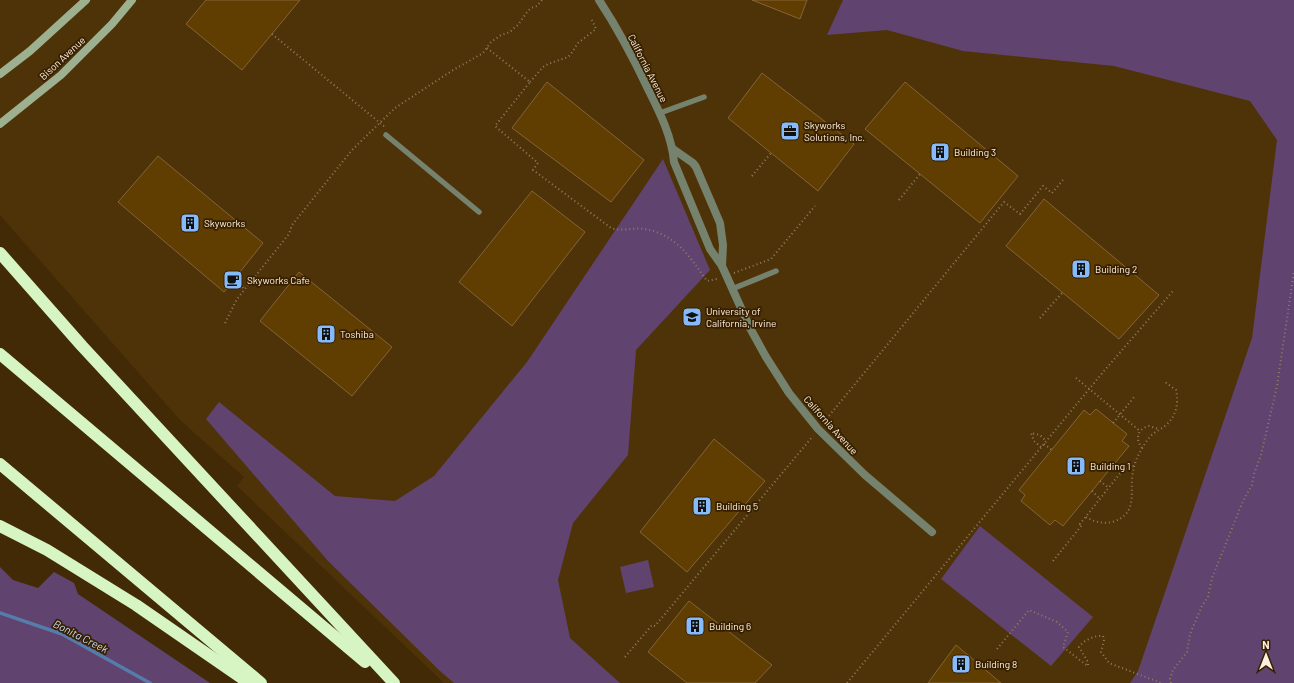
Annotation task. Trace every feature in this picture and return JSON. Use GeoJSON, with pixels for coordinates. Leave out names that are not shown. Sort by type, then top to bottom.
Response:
{"type":"FeatureCollection","features":[{"type":"Feature","properties":{"kind":"highway"},"geometry":{"type":"LineString","coordinates":[[0,253],[82,346],[394,683]]}},
{"type":"Feature","properties":{"kind":"highway"},"geometry":{"type":"LineString","coordinates":[[0,354],[390,683]]}},
{"type":"Feature","properties":{"kind":"highway"},"geometry":{"type":"LineString","coordinates":[[0,464],[261,683]]}},
{"type":"Feature","properties":{"kind":"highway"},"geometry":{"type":"LineString","coordinates":[[0,526],[47,550],[130,601],[249,683]]}},
{"type":"Feature","properties":{"kind":"main road"},"geometry":{"type":"LineString","coordinates":[[0,74],[30,51],[86,0]]}},
{"type":"Feature","properties":{"kind":"main road","name":"Bison Avenue"},"geometry":{"type":"LineString","coordinates":[[0,124],[61,75],[112,24],[132,0]]}},
{"type":"Feature","properties":{"kind":"street","name":"California Avenue"},"geometry":{"type":"LineString","coordinates":[[599,0],[633,56],[660,113],[673,149],[674,162],[710,249],[722,266],[750,328],[766,357],[789,393],[818,429],[865,476],[932,532]]}},
{"type":"Feature","properties":{"kind":"street","name":"California Avenue"},"geometry":{"type":"LineString","coordinates":[[673,149],[696,167],[720,223],[722,266]]}},
{"type":"Feature","properties":{"kind":"lane"},"geometry":{"type":"LineString","coordinates":[[660,113],[704,97]]}},
{"type":"Feature","properties":{"kind":"lane"},"geometry":{"type":"LineString","coordinates":[[388,134],[479,212]]}},
{"type":"Feature","properties":{"kind":"lane"},"geometry":{"type":"LineString","coordinates":[[732,290],[776,271]]}},
{"type":"Feature","properties":{"kind":"path"},"geometry":{"type":"LineString","coordinates":[[225,322],[244,289],[289,234],[292,225],[352,150],[395,108],[483,54],[495,39],[500,35],[510,32],[518,25],[531,8],[537,6],[542,0]]}},
{"type":"Feature","properties":{"kind":"path"},"geometry":{"type":"LineString","coordinates":[[591,18],[596,29],[578,43],[574,52],[568,57],[542,67],[495,126],[538,163],[533,170],[611,228],[618,230],[644,229],[655,232],[674,242],[690,257],[709,282],[771,259],[816,206]]}},
{"type":"Feature","properties":{"kind":"path"},"geometry":{"type":"LineString","coordinates":[[272,34],[379,123],[388,134]]}},
{"type":"Feature","properties":{"kind":"path"},"geometry":{"type":"LineString","coordinates":[[487,48],[530,82]]}},
{"type":"Feature","properties":{"kind":"path"},"geometry":{"type":"LineString","coordinates":[[752,176],[771,153]]}},
{"type":"Feature","properties":{"kind":"path"},"geometry":{"type":"LineString","coordinates":[[899,200],[920,174]]}},
{"type":"Feature","properties":{"kind":"path"},"geometry":{"type":"LineString","coordinates":[[625,657],[652,625],[655,626],[1004,202],[1020,214],[1043,186],[1052,193],[1063,180]]}},
{"type":"Feature","properties":{"kind":"path"},"geometry":{"type":"LineString","coordinates":[[1171,683],[1170,679],[1173,670],[1187,652],[1190,634],[1209,593],[1212,578],[1242,501],[1252,485],[1255,470],[1261,455],[1277,386],[1294,271]]}},
{"type":"Feature","properties":{"kind":"path"},"geometry":{"type":"LineString","coordinates":[[233,280],[244,289]]}},
{"type":"Feature","properties":{"kind":"path"},"geometry":{"type":"LineString","coordinates":[[847,683],[1089,388],[1173,291]]}},
{"type":"Feature","properties":{"kind":"path"},"geometry":{"type":"LineString","coordinates":[[1040,318],[1062,293]]}},
{"type":"Feature","properties":{"kind":"path"},"geometry":{"type":"LineString","coordinates":[[1076,378],[1140,431]]}},
{"type":"Feature","properties":{"kind":"path"},"geometry":{"type":"LineString","coordinates":[[1086,517],[1098,522],[1116,520],[1125,514],[1131,505],[1134,466],[1142,448],[1150,437],[1170,421],[1177,407],[1176,390],[1165,382]]}},
{"type":"Feature","properties":{"kind":"path"},"geometry":{"type":"LineString","coordinates":[[1113,423],[1135,396]]}},
{"type":"Feature","properties":{"kind":"path"},"geometry":{"type":"LineString","coordinates":[[1142,448],[1137,440],[1140,431],[1149,426],[1158,430]]}},
{"type":"Feature","properties":{"kind":"path"},"geometry":{"type":"LineString","coordinates":[[1041,447],[1034,442],[1031,433],[1040,435],[1046,441]]}},
{"type":"Feature","properties":{"kind":"path"},"geometry":{"type":"LineString","coordinates":[[1044,444],[1052,450]]}},
{"type":"Feature","properties":{"kind":"path"},"geometry":{"type":"LineString","coordinates":[[1053,561],[1082,525],[1080,524],[1126,468],[1134,466]]}},
{"type":"Feature","properties":{"kind":"path"},"geometry":{"type":"LineString","coordinates":[[1100,481],[1109,488]]}},
{"type":"Feature","properties":{"kind":"path"},"geometry":{"type":"LineString","coordinates":[[1092,491],[1100,499]]}},
{"type":"Feature","properties":{"kind":"path"},"geometry":{"type":"LineString","coordinates":[[997,649],[1029,610],[1057,622],[1068,632],[1064,646],[1088,666],[1088,662],[1079,646],[1083,642],[1099,635],[1103,636],[1104,640],[1101,652],[1109,663],[1161,683]]}},
{"type":"Feature","properties":{"kind":"shaded area","name":"University of California, Irvine"},"geometry":{"type":"Polygon","coordinates":[[[0,0],[1294,0],[1294,683],[444,683],[237,486],[244,477],[180,420],[0,215],[0,0]]]}},
{"type":"Feature","properties":{"kind":"shaded area"},"geometry":{"type":"Polygon","coordinates":[[[843,0],[1294,0],[1294,683],[1130,683],[1138,671],[1252,338],[1277,140],[1250,101],[1114,66],[963,51],[887,30],[827,35],[843,0]]]}},
{"type":"Feature","properties":{"kind":"shaded area"},"geometry":{"type":"Polygon","coordinates":[[[663,159],[710,270],[636,350],[628,455],[573,523],[558,580],[570,638],[620,683],[454,683],[328,561],[206,419],[219,402],[335,496],[395,501],[434,476],[527,362],[663,159]]]}},
{"type":"Feature","properties":{"kind":"shaded area"},"geometry":{"type":"Polygon","coordinates":[[[980,526],[1093,617],[1051,666],[941,579],[980,526]]]}},
{"type":"Feature","properties":{"kind":"shaded area"},"geometry":{"type":"Polygon","coordinates":[[[648,560],[654,587],[626,593],[620,567],[648,560]]]}},
{"type":"Feature","properties":{"kind":"shaded area"},"geometry":{"type":"Polygon","coordinates":[[[0,567],[13,580],[38,588],[54,572],[74,583],[78,594],[210,683],[0,683],[0,567]]]}},
{"type":"Feature","properties":{"kind":"building"},"geometry":{"type":"Polygon","coordinates":[[[206,0],[300,0],[242,70],[186,24],[206,0]]]}},
{"type":"Feature","properties":{"kind":"building"},"geometry":{"type":"Polygon","coordinates":[[[752,0],[807,0],[800,19],[752,0]]]}},
{"type":"Feature","properties":{"kind":"building","name":"Skyworks Solutions, Inc."},"geometry":{"type":"Polygon","coordinates":[[[762,73],[854,144],[818,191],[728,118],[762,73]]]}},
{"type":"Feature","properties":{"kind":"building"},"geometry":{"type":"Polygon","coordinates":[[[547,82],[644,160],[611,202],[512,128],[547,82]]]}},
{"type":"Feature","properties":{"kind":"building","name":"Building 3"},"geometry":{"type":"Polygon","coordinates":[[[905,82],[1018,176],[980,223],[865,129],[905,82]]]}},
{"type":"Feature","properties":{"kind":"building","name":"Skyworks"},"geometry":{"type":"Polygon","coordinates":[[[158,156],[263,243],[224,292],[118,202],[158,156]]]}},
{"type":"Feature","properties":{"kind":"building"},"geometry":{"type":"Polygon","coordinates":[[[532,191],[585,232],[512,326],[459,282],[532,191]]]}},
{"type":"Feature","properties":{"kind":"building","name":"Building 2"},"geometry":{"type":"Polygon","coordinates":[[[1044,199],[1159,295],[1119,339],[1006,246],[1044,199]]]}},
{"type":"Feature","properties":{"kind":"building","name":"Toshiba"},"geometry":{"type":"Polygon","coordinates":[[[299,272],[392,347],[352,396],[260,321],[299,272]]]}},
{"type":"Feature","properties":{"kind":"building","name":"Building 1"},"geometry":{"type":"Polygon","coordinates":[[[1096,409],[1127,434],[1122,441],[1129,446],[1063,526],[1055,520],[1050,525],[1021,501],[1025,495],[1019,490],[1084,410],[1090,415],[1096,409]]]}},
{"type":"Feature","properties":{"kind":"building","name":"Building 5"},"geometry":{"type":"Polygon","coordinates":[[[714,439],[765,481],[687,572],[640,532],[714,439]]]}},
{"type":"Feature","properties":{"kind":"building","name":"Building 6"},"geometry":{"type":"Polygon","coordinates":[[[689,601],[772,665],[755,683],[687,683],[648,652],[689,601]]]}},
{"type":"Feature","properties":{"kind":"building","name":"Building 8"},"geometry":{"type":"Polygon","coordinates":[[[956,645],[1001,683],[928,683],[956,645]]]}},
{"type":"Feature","properties":{"kind":"waterway","name":"Bonita Creek"},"geometry":{"type":"LineString","coordinates":[[0,613],[62,634],[150,683]]}},
{"type":"Feature","properties":{"kind":"place","name":"Skyworks Solutions, Inc."},"geometry":{"type":"Point","coordinates":[790,131]}},
{"type":"Feature","properties":{"kind":"place","name":"Building 3"},"geometry":{"type":"Point","coordinates":[940,152]}},
{"type":"Feature","properties":{"kind":"place","name":"Skyworks"},"geometry":{"type":"Point","coordinates":[190,223]}},
{"type":"Feature","properties":{"kind":"place","name":"Building 2"},"geometry":{"type":"Point","coordinates":[1081,269]}},
{"type":"Feature","properties":{"kind":"place","name":"Skyworks Cafe"},"geometry":{"type":"Point","coordinates":[233,280]}},
{"type":"Feature","properties":{"kind":"place","name":"University of California, Irvine"},"geometry":{"type":"Point","coordinates":[692,317]}},
{"type":"Feature","properties":{"kind":"place","name":"Toshiba"},"geometry":{"type":"Point","coordinates":[326,334]}},
{"type":"Feature","properties":{"kind":"place","name":"Building 1"},"geometry":{"type":"Point","coordinates":[1076,466]}},
{"type":"Feature","properties":{"kind":"place","name":"Building 5"},"geometry":{"type":"Point","coordinates":[702,506]}},
{"type":"Feature","properties":{"kind":"place","name":"Building 6"},"geometry":{"type":"Point","coordinates":[695,626]}},
{"type":"Feature","properties":{"kind":"place","name":"Building 8"},"geometry":{"type":"Point","coordinates":[961,664]}}]}
